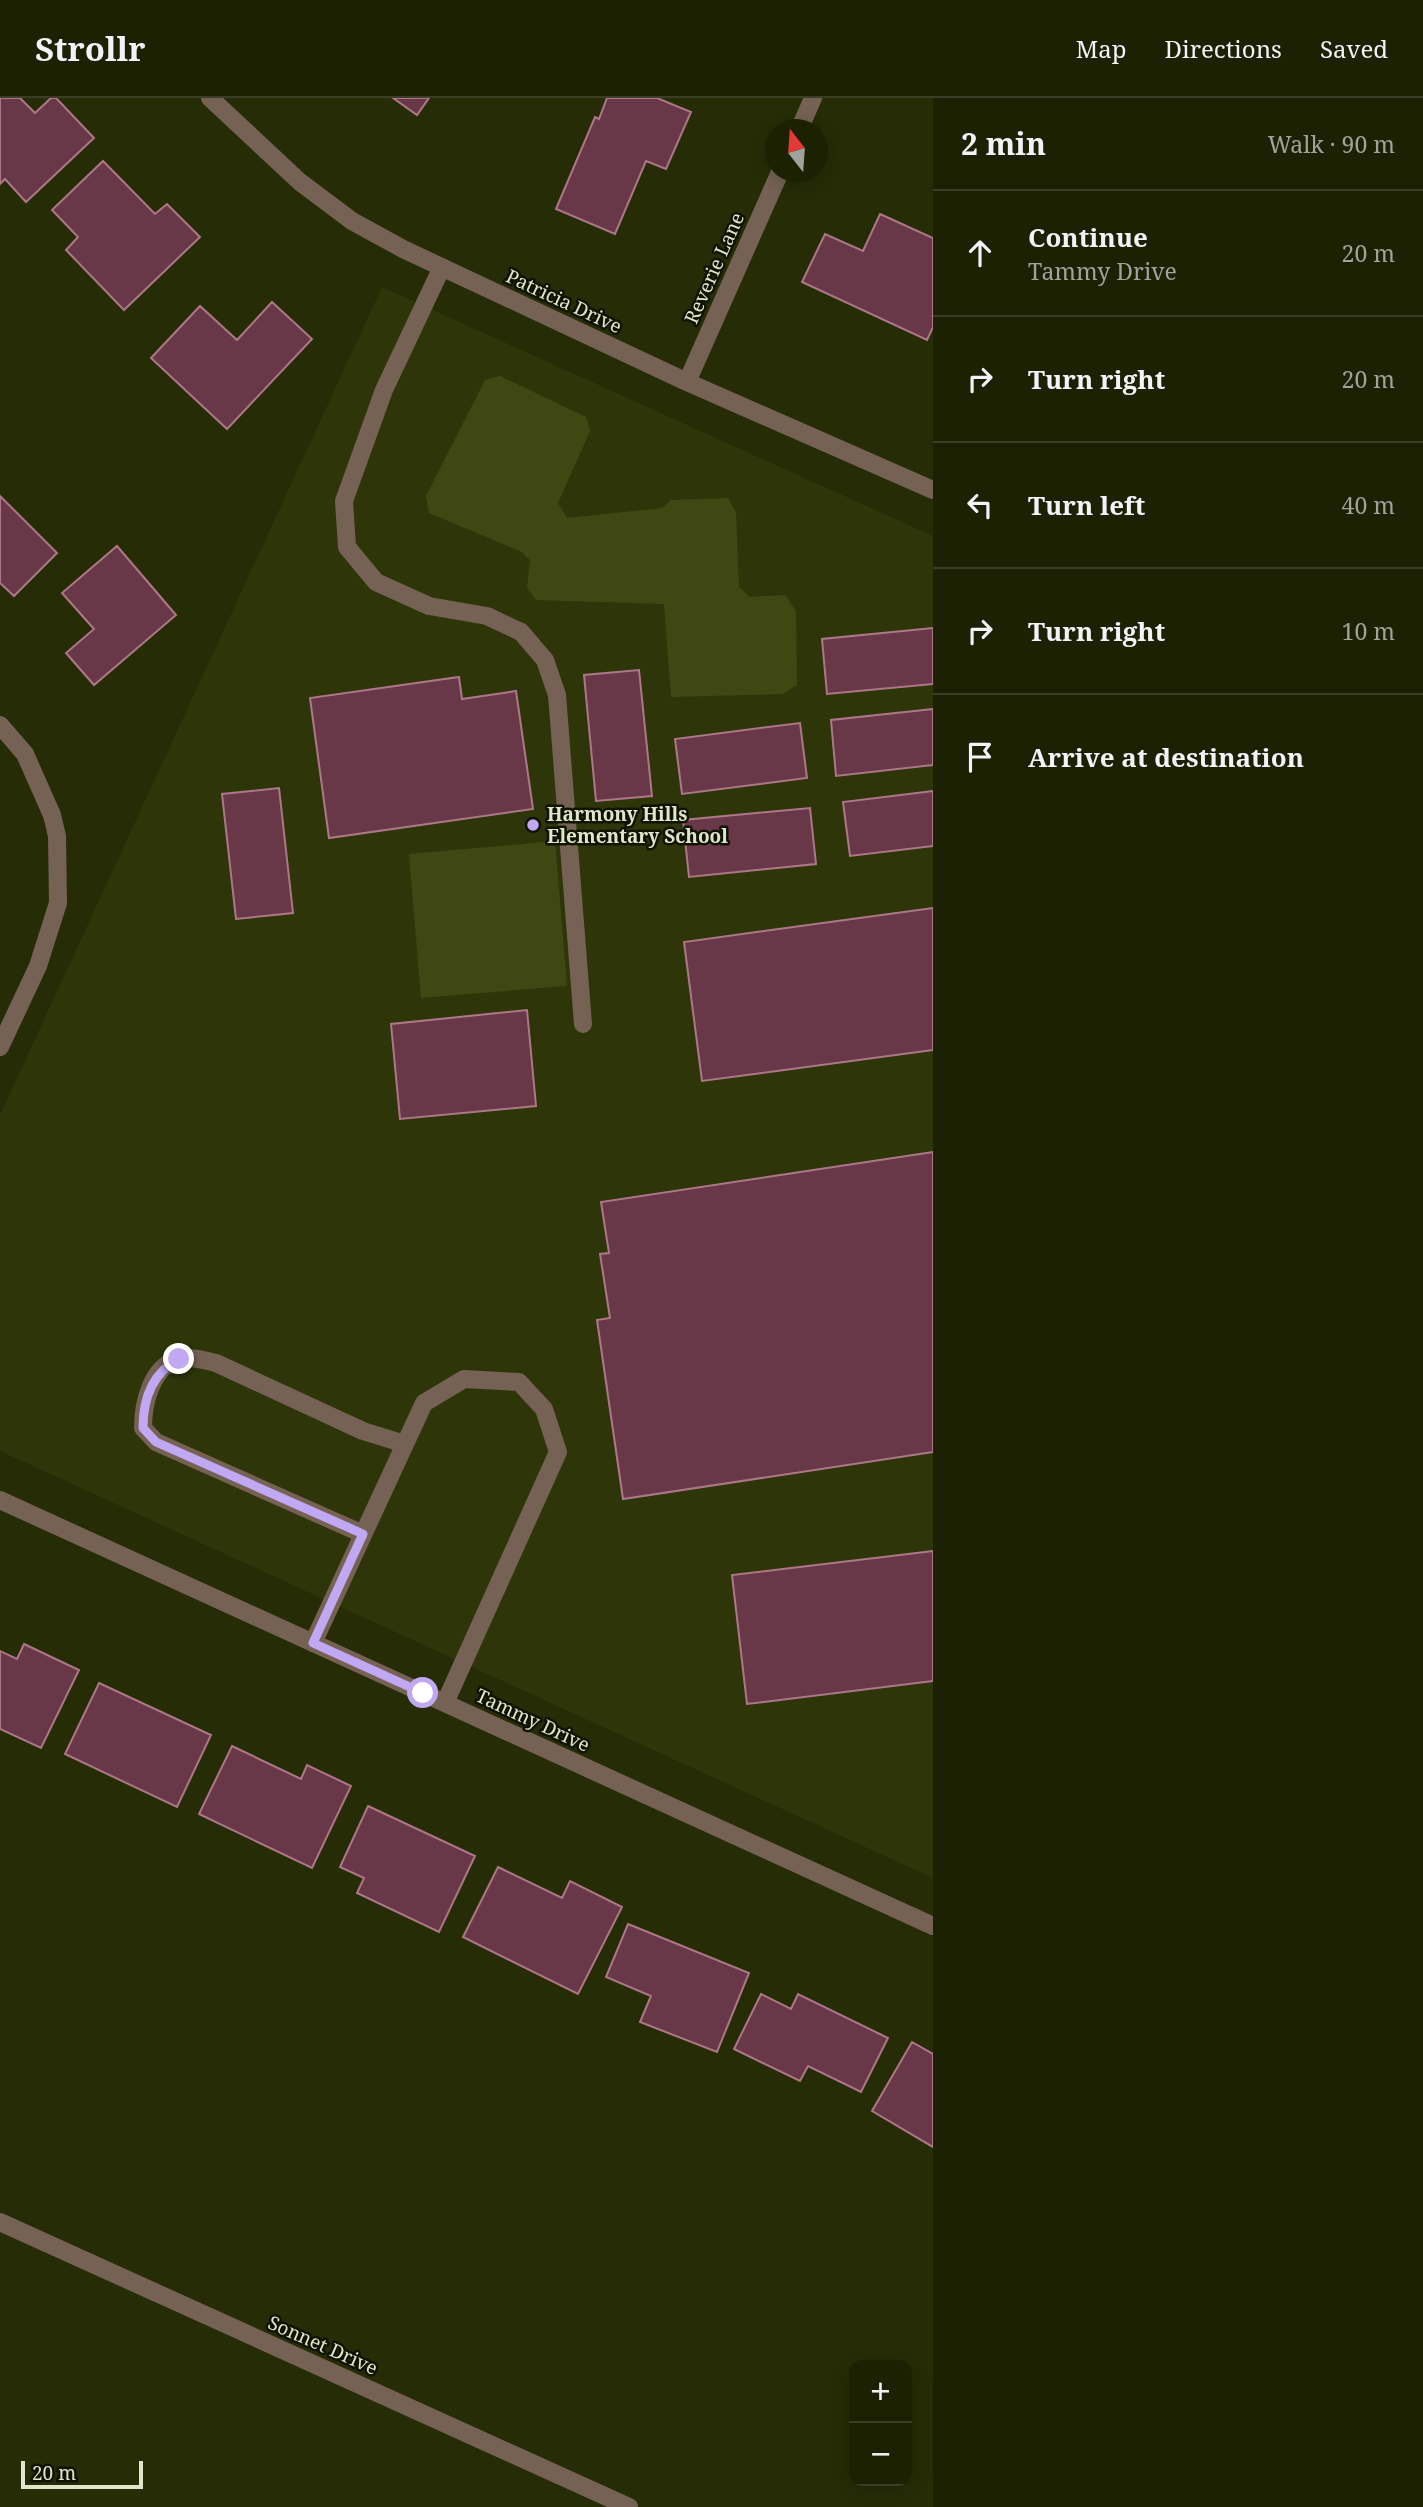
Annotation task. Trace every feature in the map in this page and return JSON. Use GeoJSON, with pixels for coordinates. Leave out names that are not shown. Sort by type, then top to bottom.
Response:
{"type":"FeatureCollection","features":[{"type":"Feature","properties":{"kind":"street","name":"Patricia Drive"},"geometry":{"type":"LineString","coordinates":[[210,98],[300,182],[352,221],[442,267],[687,382],[933,490]]}},
{"type":"Feature","properties":{"kind":"street"},"geometry":{"type":"LineString","coordinates":[[804,119],[813,98]]}},
{"type":"Feature","properties":{"kind":"street","name":"Reverie Lane"},"geometry":{"type":"LineString","coordinates":[[687,382],[776,182]]}},
{"type":"Feature","properties":{"kind":"street"},"geometry":{"type":"LineString","coordinates":[[442,267],[384,390],[344,501],[347,547],[376,582],[429,606],[487,616],[521,632],[545,660],[557,695],[583,1024]]}},
{"type":"Feature","properties":{"kind":"street"},"geometry":{"type":"LineString","coordinates":[[0,725],[24,754],[52,815],[57,836],[58,902],[38,965],[0,1047]]}},
{"type":"Feature","properties":{"kind":"street"},"geometry":{"type":"LineString","coordinates":[[363,1534],[156,1442],[143,1428],[143,1410],[155,1379],[164,1366],[179,1359],[199,1359],[216,1363],[363,1431],[405,1444]]}},
{"type":"Feature","properties":{"kind":"street"},"geometry":{"type":"LineString","coordinates":[[313,1643],[425,1404],[464,1379],[519,1382],[544,1409],[558,1451],[444,1703]]}},
{"type":"Feature","properties":{"kind":"street","name":"Tammy Drive"},"geometry":{"type":"LineString","coordinates":[[0,1500],[933,1926]]}},
{"type":"Feature","properties":{"kind":"street","name":"Sonnet Drive"},"geometry":{"type":"LineString","coordinates":[[0,2222],[629,2507]]}},
{"type":"Feature","properties":{"kind":"shaded area","name":"Harmony Hills Elementary School"},"geometry":{"type":"Polygon","coordinates":[[[382,287],[933,536],[933,1878],[0,1451],[0,1115],[382,287]]]}},
{"type":"Feature","properties":{"kind":"shaded area"},"geometry":{"type":"Polygon","coordinates":[[[500,376],[586,417],[590,431],[558,503],[567,518],[662,508],[671,500],[728,498],[736,512],[739,587],[750,597],[785,595],[796,611],[797,685],[783,694],[671,697],[664,604],[536,600],[527,588],[530,560],[522,552],[429,513],[426,496],[485,380],[500,376]]]}},
{"type":"Feature","properties":{"kind":"shaded area"},"geometry":{"type":"Polygon","coordinates":[[[555,841],[567,986],[421,998],[409,854],[555,841]]]}},
{"type":"Feature","properties":{"kind":"building"},"geometry":{"type":"Polygon","coordinates":[[[0,98],[20,98],[35,113],[51,98],[56,98],[94,138],[26,202],[5,179],[0,184],[0,98]]]}},
{"type":"Feature","properties":{"kind":"building"},"geometry":{"type":"Polygon","coordinates":[[[393,98],[429,98],[417,115],[393,98]]]}},
{"type":"Feature","properties":{"kind":"building"},"geometry":{"type":"Polygon","coordinates":[[[607,98],[657,98],[691,112],[666,169],[646,161],[615,234],[556,209],[595,117],[599,119],[607,98]]]}},
{"type":"Feature","properties":{"kind":"building"},"geometry":{"type":"Polygon","coordinates":[[[103,161],[155,214],[167,204],[200,237],[124,310],[66,250],[78,237],[52,210],[103,161]]]}},
{"type":"Feature","properties":{"kind":"building"},"geometry":{"type":"Polygon","coordinates":[[[880,214],[933,238],[933,327],[927,340],[802,282],[825,234],[863,251],[880,214]]]}},
{"type":"Feature","properties":{"kind":"building"},"geometry":{"type":"Polygon","coordinates":[[[272,302],[312,339],[227,429],[151,358],[200,306],[237,340],[272,302]]]}},
{"type":"Feature","properties":{"kind":"building"},"geometry":{"type":"Polygon","coordinates":[[[0,496],[57,553],[14,596],[0,583],[0,496]]]}},
{"type":"Feature","properties":{"kind":"building"},"geometry":{"type":"Polygon","coordinates":[[[117,546],[176,615],[94,685],[66,653],[94,629],[62,593],[117,546]]]}},
{"type":"Feature","properties":{"kind":"building"},"geometry":{"type":"Polygon","coordinates":[[[933,628],[933,684],[827,694],[822,639],[933,628]]]}},
{"type":"Feature","properties":{"kind":"building"},"geometry":{"type":"Polygon","coordinates":[[[639,670],[652,796],[596,801],[584,675],[639,670]]]}},
{"type":"Feature","properties":{"kind":"building"},"geometry":{"type":"Polygon","coordinates":[[[459,677],[462,699],[516,691],[533,809],[329,838],[310,698],[459,677]]]}},
{"type":"Feature","properties":{"kind":"building"},"geometry":{"type":"Polygon","coordinates":[[[933,709],[933,765],[836,776],[831,720],[933,709]]]}},
{"type":"Feature","properties":{"kind":"building"},"geometry":{"type":"Polygon","coordinates":[[[800,723],[807,778],[682,794],[675,739],[800,723]]]}},
{"type":"Feature","properties":{"kind":"building"},"geometry":{"type":"Polygon","coordinates":[[[279,788],[293,913],[236,919],[222,794],[279,788]]]}},
{"type":"Feature","properties":{"kind":"building"},"geometry":{"type":"Polygon","coordinates":[[[933,791],[933,846],[850,856],[843,802],[933,791]]]}},
{"type":"Feature","properties":{"kind":"building"},"geometry":{"type":"Polygon","coordinates":[[[810,808],[816,864],[689,877],[683,820],[810,808]]]}},
{"type":"Feature","properties":{"kind":"building"},"geometry":{"type":"Polygon","coordinates":[[[933,908],[933,1050],[702,1081],[684,942],[933,908]]]}},
{"type":"Feature","properties":{"kind":"building"},"geometry":{"type":"Polygon","coordinates":[[[527,1010],[536,1106],[400,1119],[391,1024],[527,1010]]]}},
{"type":"Feature","properties":{"kind":"building"},"geometry":{"type":"Polygon","coordinates":[[[933,1152],[933,1452],[623,1499],[597,1320],[610,1318],[600,1254],[609,1253],[601,1202],[933,1152]]]}},
{"type":"Feature","properties":{"kind":"building"},"geometry":{"type":"Polygon","coordinates":[[[933,1551],[933,1681],[747,1704],[732,1575],[933,1551]]]}},
{"type":"Feature","properties":{"kind":"building"},"geometry":{"type":"Polygon","coordinates":[[[24,1644],[79,1670],[41,1748],[0,1729],[0,1651],[17,1659],[24,1644]]]}},
{"type":"Feature","properties":{"kind":"building"},"geometry":{"type":"Polygon","coordinates":[[[99,1683],[211,1735],[177,1807],[65,1754],[99,1683]]]}},
{"type":"Feature","properties":{"kind":"building"},"geometry":{"type":"Polygon","coordinates":[[[232,1746],[301,1779],[307,1765],[351,1786],[312,1868],[199,1814],[232,1746]]]}},
{"type":"Feature","properties":{"kind":"building"},"geometry":{"type":"Polygon","coordinates":[[[368,1806],[475,1856],[439,1932],[357,1893],[364,1878],[340,1867],[368,1806]]]}},
{"type":"Feature","properties":{"kind":"building"},"geometry":{"type":"Polygon","coordinates":[[[498,1867],[562,1898],[570,1881],[622,1907],[578,1994],[463,1937],[498,1867]]]}},
{"type":"Feature","properties":{"kind":"building"},"geometry":{"type":"Polygon","coordinates":[[[628,1924],[749,1973],[717,2052],[640,2022],[651,1996],[606,1977],[628,1924]]]}},
{"type":"Feature","properties":{"kind":"building"},"geometry":{"type":"Polygon","coordinates":[[[761,1994],[791,2009],[798,1994],[888,2038],[861,2092],[808,2066],[800,2081],[734,2049],[761,1994]]]}},
{"type":"Feature","properties":{"kind":"building"},"geometry":{"type":"Polygon","coordinates":[[[912,2042],[933,2054],[933,2147],[872,2111],[912,2042]]]}},
{"type":"Feature","properties":{"kind":"place","name":"Harmony Hills Elementary School"},"geometry":{"type":"Point","coordinates":[533,825]}},
{"type":"Feature","properties":{"kind":"route"},"geometry":{"type":"LineString","coordinates":[[179,1359],[164,1366],[155,1379],[143,1410],[143,1428],[156,1442],[363,1534],[313,1643],[423,1693]]}}]}
